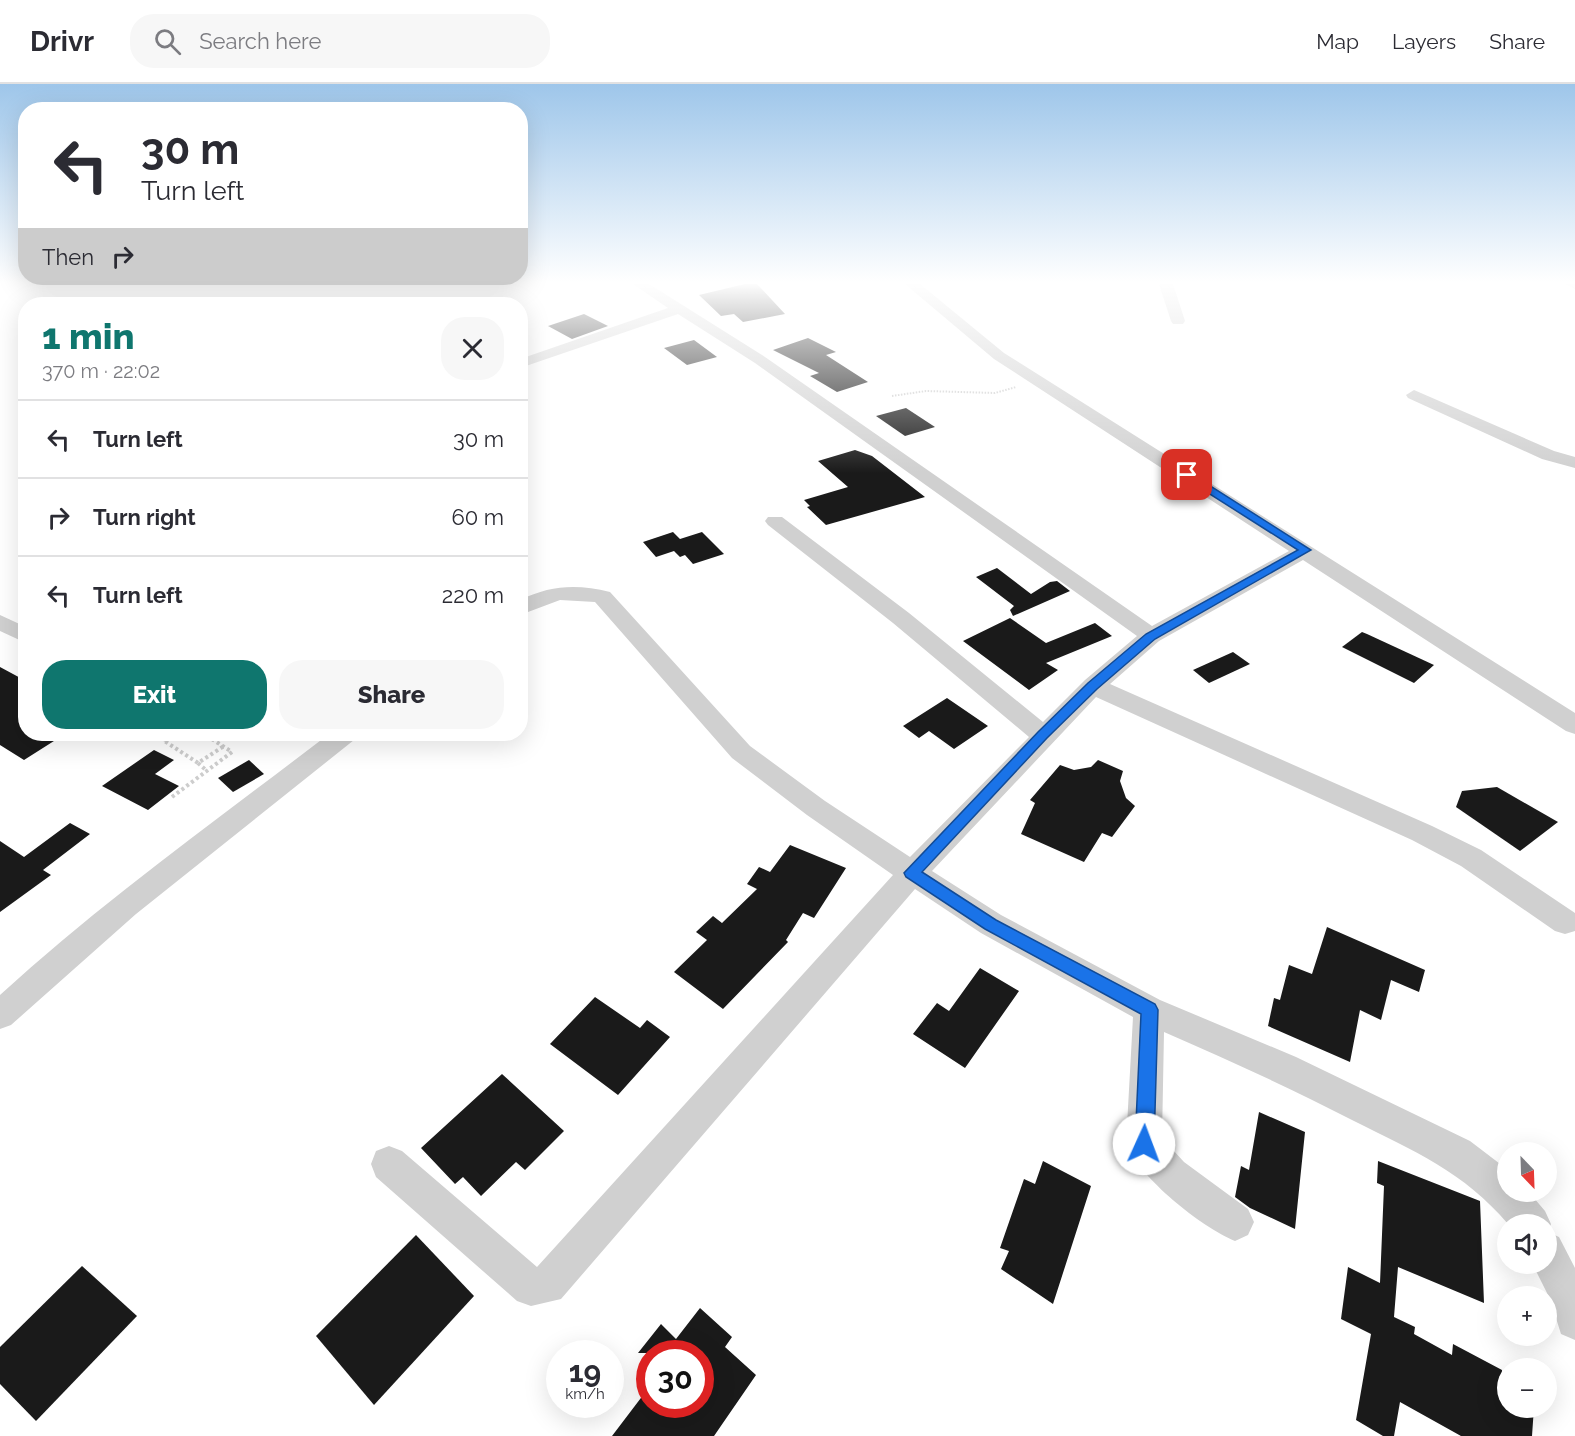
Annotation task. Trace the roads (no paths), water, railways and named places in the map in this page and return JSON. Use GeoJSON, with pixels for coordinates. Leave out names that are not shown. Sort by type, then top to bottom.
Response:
{"type":"FeatureCollection","features":[{"type":"Feature","properties":{"kind":"street"},"geometry":{"type":"LineString","coordinates":[[528,362],[570,347]]}},
{"type":"Feature","properties":{"kind":"street"},"geometry":{"type":"LineString","coordinates":[[740,347],[1151,636]]}},
{"type":"Feature","properties":{"kind":"street"},"geometry":{"type":"LineString","coordinates":[[988,347],[1575,725]]}},
{"type":"Feature","properties":{"kind":"street"},"geometry":{"type":"LineString","coordinates":[[1414,395],[1548,456],[1575,463]]}},
{"type":"Feature","properties":{"kind":"street"},"geometry":{"type":"LineString","coordinates":[[775,521],[901,618],[1042,735]]}},
{"type":"Feature","properties":{"kind":"street"},"geometry":{"type":"LineString","coordinates":[[389,1164],[531,1287],[547,1285],[912,873],[1042,735],[1093,686],[1151,636],[1306,550]]}},
{"type":"Feature","properties":{"kind":"street"},"geometry":{"type":"LineString","coordinates":[[528,605],[541,598],[573,590],[602,597],[741,752],[808,802],[912,873],[991,924],[1149,1010],[1284,1068],[1456,1154],[1501,1188],[1523,1214]]}},
{"type":"Feature","properties":{"kind":"street"},"geometry":{"type":"LineString","coordinates":[[1093,686],[1422,833],[1471,858],[1565,922]]}},
{"type":"Feature","properties":{"kind":"street"},"geometry":{"type":"LineString","coordinates":[[0,1015],[37,979],[137,894],[336,741]]}},
{"type":"Feature","properties":{"kind":"street"},"geometry":{"type":"LineString","coordinates":[[1149,1010],[1144,1144],[1171,1175],[1235,1222]]}},
{"type":"Feature","properties":{"kind":"street"},"geometry":{"type":"LineString","coordinates":[[1557,1272],[1573,1304]]}}]}
